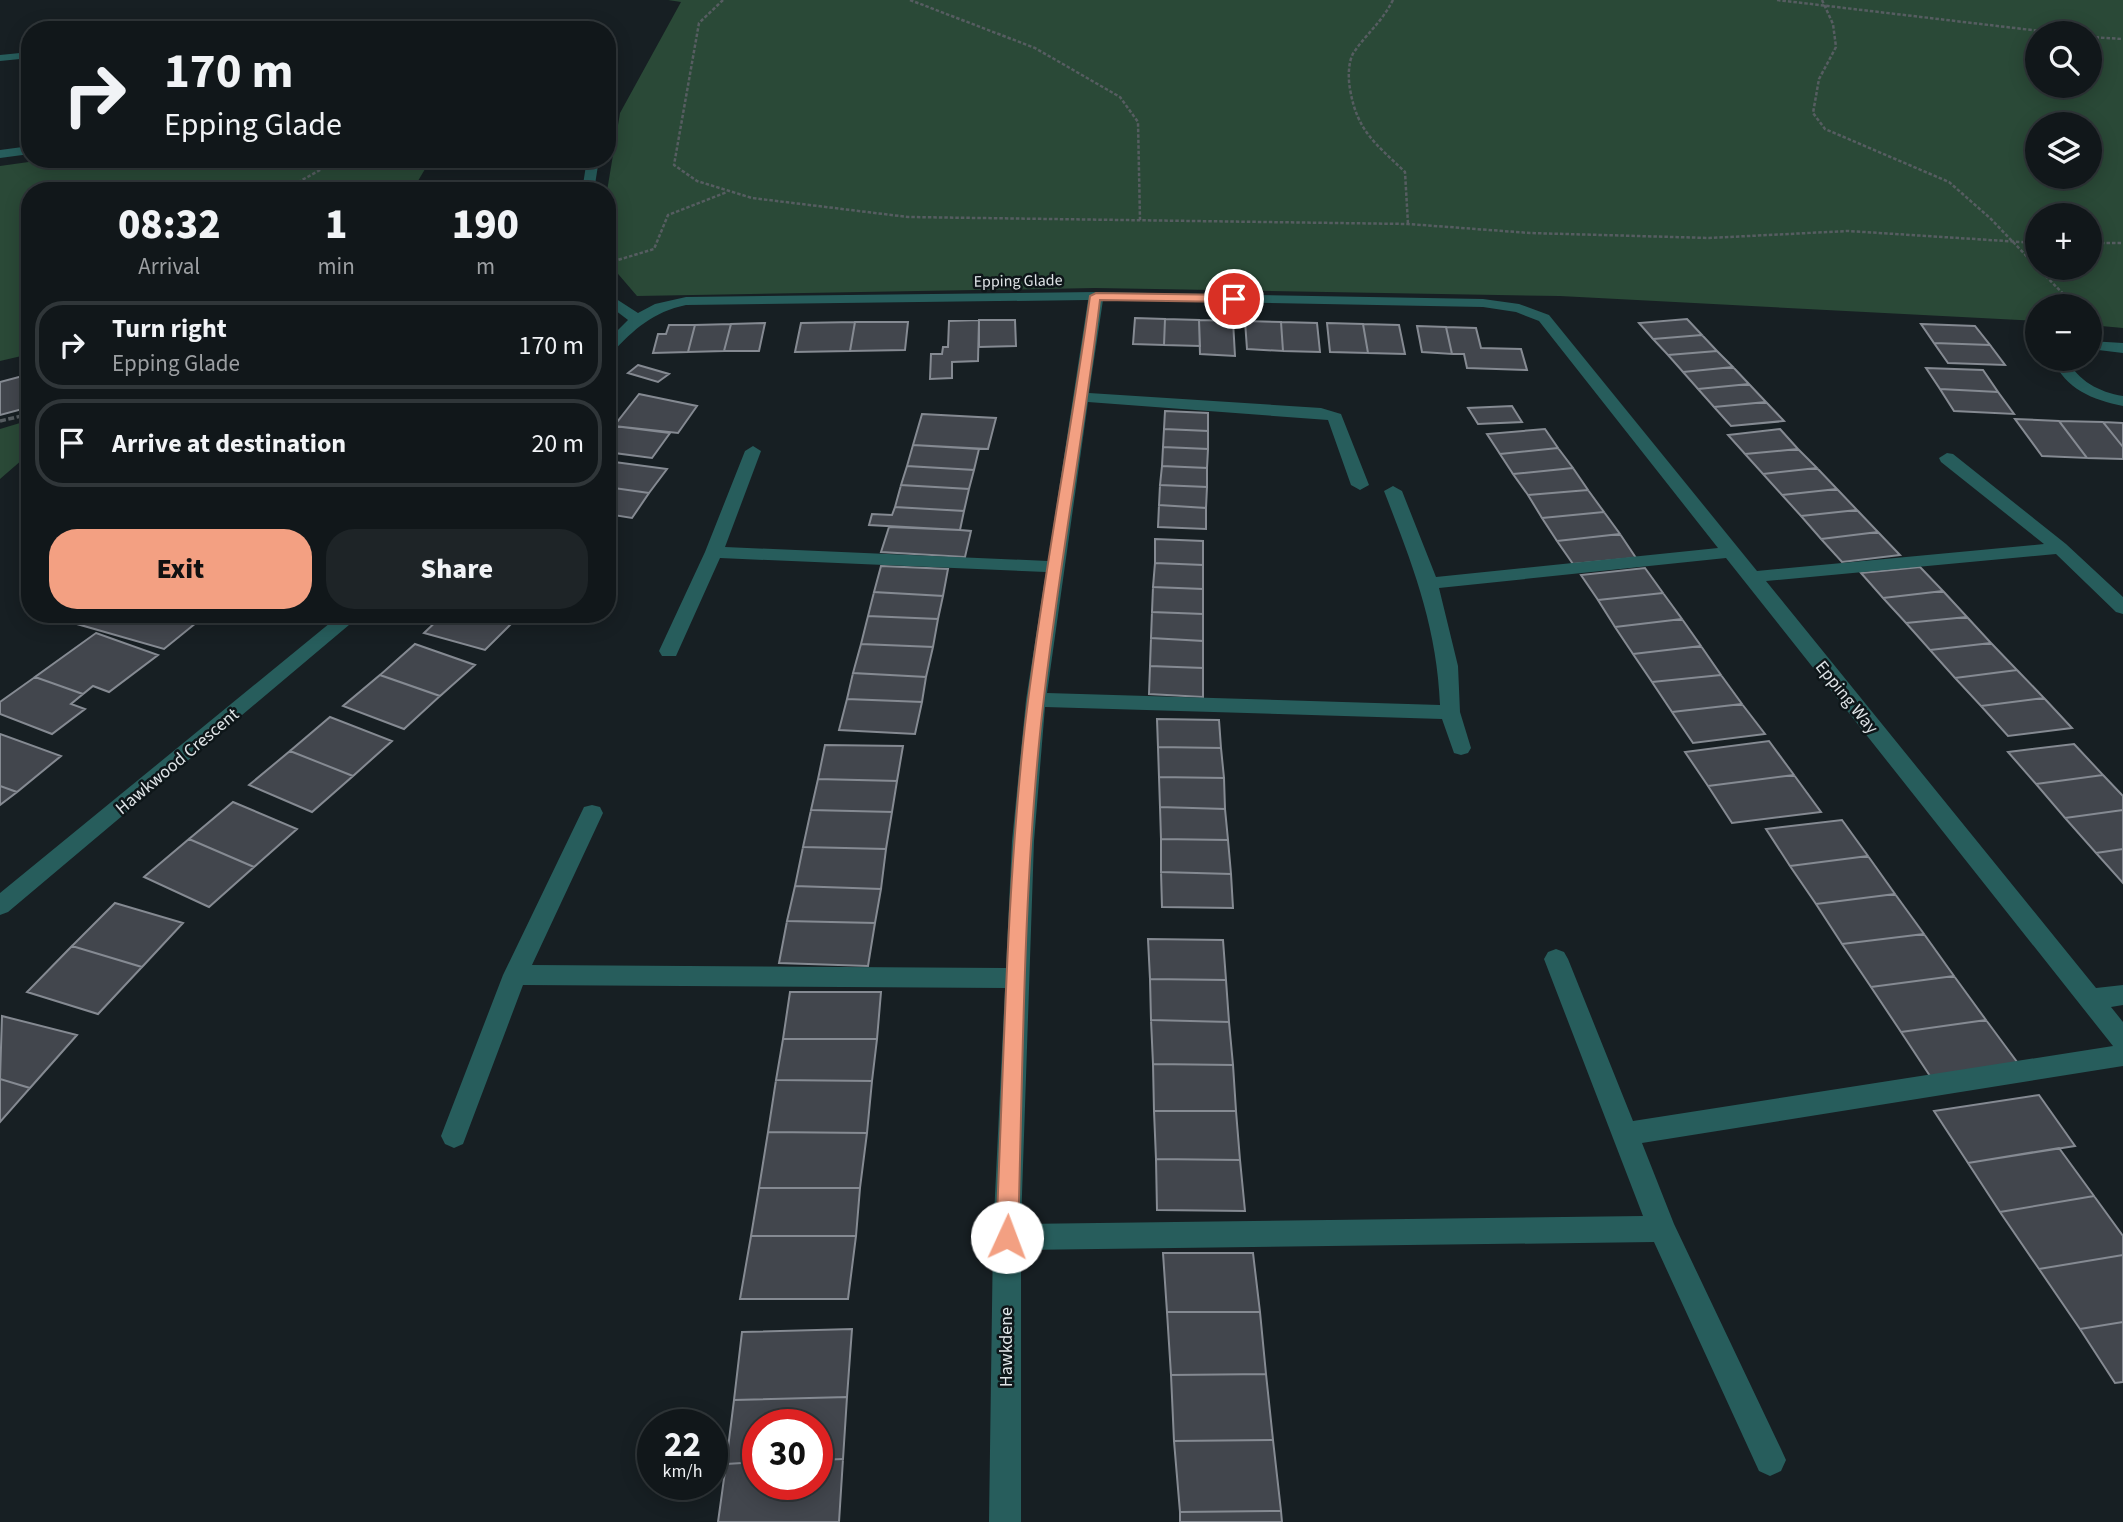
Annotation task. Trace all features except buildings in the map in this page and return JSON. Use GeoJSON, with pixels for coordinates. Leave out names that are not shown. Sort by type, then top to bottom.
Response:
{"type":"FeatureCollection","features":[{"type":"Feature","properties":{"kind":"street"},"geometry":{"type":"LineString","coordinates":[[1,60],[21,57]]}},
{"type":"Feature","properties":{"kind":"street"},"geometry":{"type":"LineString","coordinates":[[0,154],[21,151]]}},
{"type":"Feature","properties":{"kind":"street","name":"Epping Glade"},"geometry":{"type":"LineString","coordinates":[[616,340],[637,319],[660,306],[686,301],[1096,296],[1483,303],[1520,308],[1544,318],[1573,353]]}},
{"type":"Feature","properties":{"kind":"street","name":"Hawkdene"},"geometry":{"type":"LineString","coordinates":[[1005,1522],[1007,1237],[1023,841],[1036,700],[1066,478],[1082,397],[1096,296]]}},
{"type":"Feature","properties":{"kind":"street"},"geometry":{"type":"LineString","coordinates":[[616,304],[637,319]]}},
{"type":"Feature","properties":{"kind":"street"},"geometry":{"type":"LineString","coordinates":[[2102,346],[2123,348]]}},
{"type":"Feature","properties":{"kind":"street","name":"Epping Way"},"geometry":{"type":"LineString","coordinates":[[1573,353],[2123,1040]]}},
{"type":"Feature","properties":{"kind":"street"},"geometry":{"type":"LineString","coordinates":[[2064,371],[2074,381],[2123,401]]}},
{"type":"Feature","properties":{"kind":"street"},"geometry":{"type":"LineString","coordinates":[[1082,397],[1321,413],[1335,417],[1360,485]]}},
{"type":"Feature","properties":{"kind":"street"},"geometry":{"type":"LineString","coordinates":[[670,651],[714,552],[753,451]]}},
{"type":"Feature","properties":{"kind":"street"},"geometry":{"type":"LineString","coordinates":[[1947,458],[2060,548],[2123,608]]}},
{"type":"Feature","properties":{"kind":"street"},"geometry":{"type":"LineString","coordinates":[[1393,491],[1429,583],[1448,666],[1450,712],[1461,748]]}},
{"type":"Feature","properties":{"kind":"street"},"geometry":{"type":"LineString","coordinates":[[1751,577],[2060,548]]}},
{"type":"Feature","properties":{"kind":"street"},"geometry":{"type":"LineString","coordinates":[[714,552],[1054,567]]}},
{"type":"Feature","properties":{"kind":"street"},"geometry":{"type":"LineString","coordinates":[[1429,583],[1731,552]]}},
{"type":"Feature","properties":{"kind":"street","name":"Hawkwood Crescent"},"geometry":{"type":"LineString","coordinates":[[0,906],[342,623]]}},
{"type":"Feature","properties":{"kind":"street"},"geometry":{"type":"LineString","coordinates":[[1036,700],[1450,712]]}},
{"type":"Feature","properties":{"kind":"street"},"geometry":{"type":"LineString","coordinates":[[454,1136],[514,975],[592,813]]}},
{"type":"Feature","properties":{"kind":"street"},"geometry":{"type":"LineString","coordinates":[[1556,959],[1662,1229],[1770,1460]]}},
{"type":"Feature","properties":{"kind":"street"},"geometry":{"type":"LineString","coordinates":[[514,975],[1017,978]]}},
{"type":"Feature","properties":{"kind":"street"},"geometry":{"type":"LineString","coordinates":[[2089,999],[2123,995]]}},
{"type":"Feature","properties":{"kind":"street"},"geometry":{"type":"LineString","coordinates":[[1625,1134],[2123,1055]]}},
{"type":"Feature","properties":{"kind":"street"},"geometry":{"type":"LineString","coordinates":[[1007,1237],[1662,1229]]}},
{"type":"Feature","properties":{"kind":"path"},"geometry":{"type":"LineString","coordinates":[[723,0],[699,23],[674,165],[696,181],[752,198],[908,217],[1408,224],[1530,233],[1710,237],[1848,231],[2025,243]]}},
{"type":"Feature","properties":{"kind":"path"},"geometry":{"type":"LineString","coordinates":[[910,0],[1035,48],[1121,97],[1138,122],[1140,220]]}},
{"type":"Feature","properties":{"kind":"path"},"geometry":{"type":"LineString","coordinates":[[1393,0],[1383,20],[1352,54],[1348,78],[1354,113],[1367,135],[1405,172],[1408,224]]}},
{"type":"Feature","properties":{"kind":"path"},"geometry":{"type":"LineString","coordinates":[[1777,0],[2025,29]]}},
{"type":"Feature","properties":{"kind":"path"},"geometry":{"type":"LineString","coordinates":[[1822,0],[1833,24],[1836,47],[1819,79],[1813,113],[1825,129],[1949,182],[2025,254]]}},
{"type":"Feature","properties":{"kind":"path"},"geometry":{"type":"LineString","coordinates":[[2102,38],[2123,39]]}},
{"type":"Feature","properties":{"kind":"path"},"geometry":{"type":"LineString","coordinates":[[298,182],[323,168]]}},
{"type":"Feature","properties":{"kind":"path"},"geometry":{"type":"LineString","coordinates":[[616,260],[654,249],[668,215],[729,191]]}},
{"type":"Feature","properties":{"kind":"path"},"geometry":{"type":"LineString","coordinates":[[2102,243],[2123,243]]}},
{"type":"Feature","properties":{"kind":"path"},"geometry":{"type":"LineString","coordinates":[[2050,280],[2064,294]]}},
{"type":"Feature","properties":{"kind":"path"},"geometry":{"type":"LineString","coordinates":[[0,421],[21,416]]}},
{"type":"Feature","properties":{"kind":"green space"},"geometry":{"type":"Polygon","coordinates":[[[668,0],[2123,0],[2123,328],[2102,326],[2102,294],[2025,294],[2025,320],[1560,296],[1095,288],[637,296],[616,272],[616,182],[608,182],[611,168],[616,168],[616,137],[620,113],[681,2],[668,0]]]}},
{"type":"Feature","properties":{"kind":"green space"},"geometry":{"type":"Polygon","coordinates":[[[21,163],[21,168],[426,168],[417,182],[21,182],[21,356],[0,361],[0,166],[21,163]]]}},
{"type":"Feature","properties":{"kind":"green space"},"geometry":{"type":"Polygon","coordinates":[[[21,423],[21,461],[0,479],[0,429],[21,423]]]}},
{"type":"Feature","properties":{"kind":"route"},"geometry":{"type":"LineString","coordinates":[[1007,1237],[1023,841],[1033,723],[1066,478],[1082,397],[1096,296],[1234,299]]}}]}
